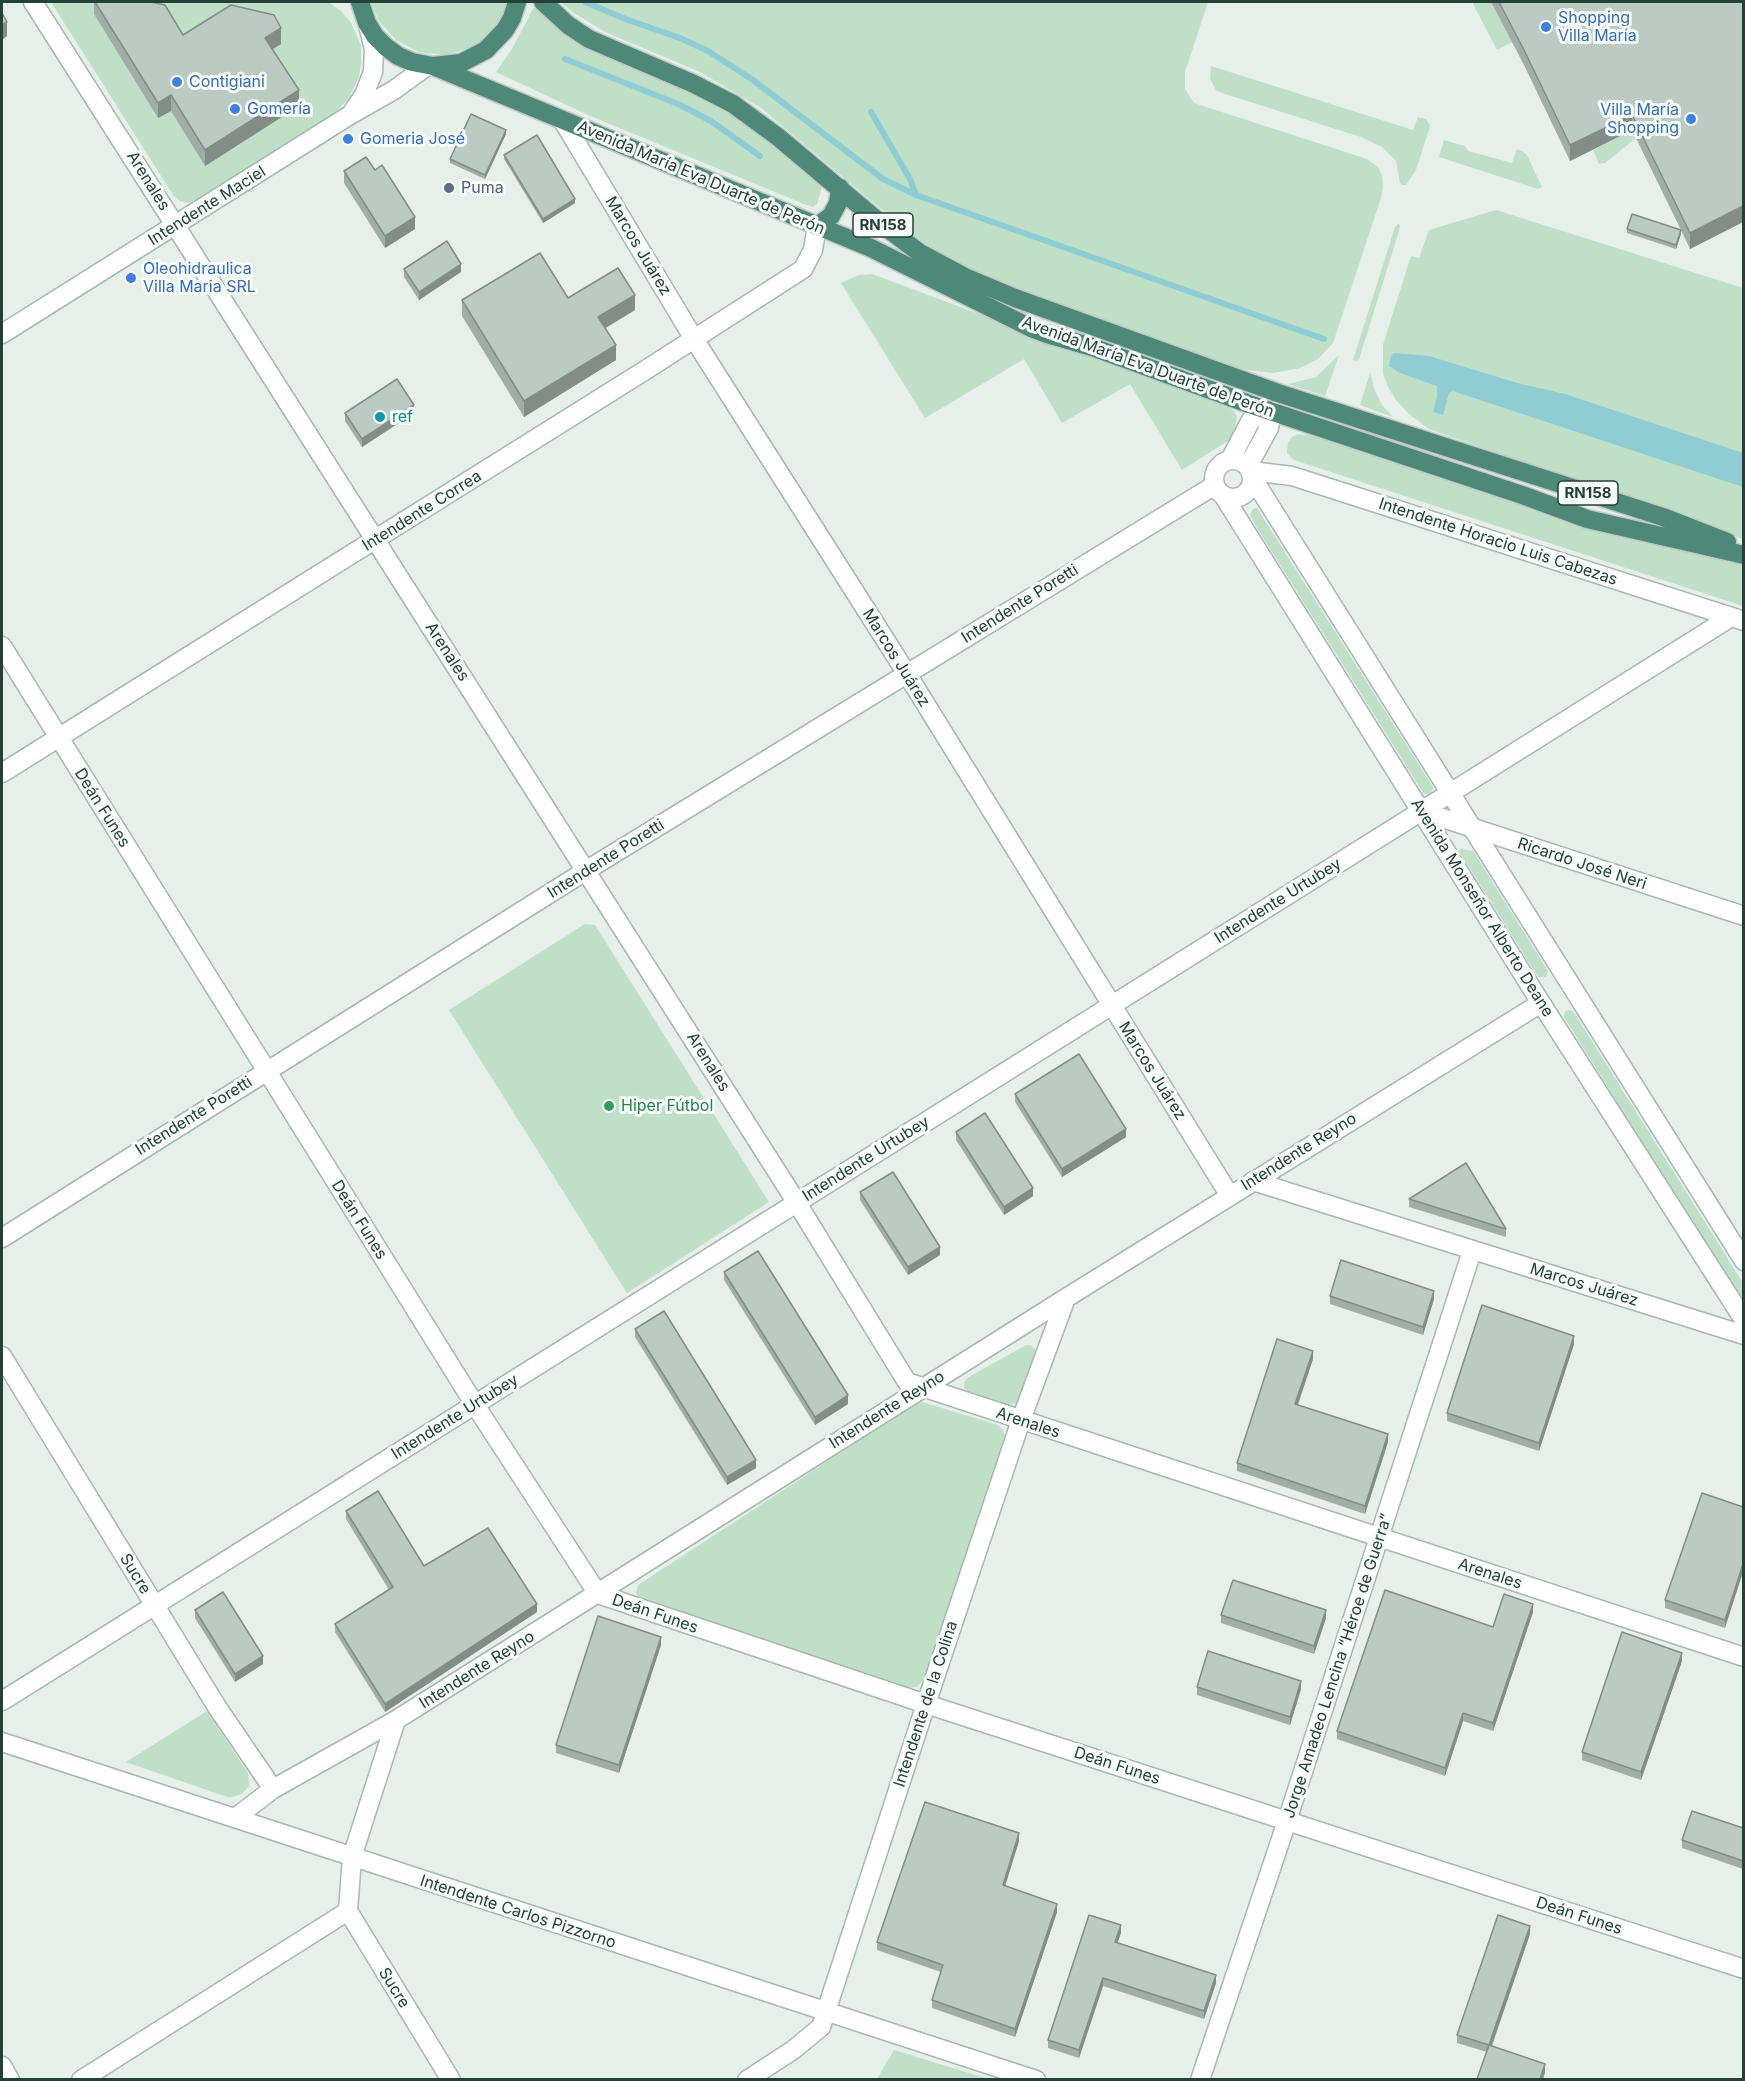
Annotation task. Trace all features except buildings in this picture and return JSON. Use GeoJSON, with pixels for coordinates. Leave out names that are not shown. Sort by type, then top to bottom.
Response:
{"type":"FeatureCollection","features":[{"type":"Feature","properties":{"kind":"highway","name":"RN158"},"geometry":{"type":"LineString","coordinates":[[351,2],[364,14],[380,41],[398,56],[430,66],[461,63],[486,50],[505,30],[512,18],[516,2]]}},
{"type":"Feature","properties":{"kind":"highway","name":"Avenida María Eva Duarte de Perón"},"geometry":{"type":"LineString","coordinates":[[543,2],[568,25],[589,39],[694,84],[733,104],[756,120],[920,253],[965,277],[1016,298],[1278,393],[1663,517],[1743,548]]}},
{"type":"Feature","properties":{"kind":"highway","name":"Avenida María Eva Duarte de Perón"},"geometry":{"type":"LineString","coordinates":[[430,66],[871,248],[1031,328],[1092,347],[1587,519],[1743,555]]}},
{"type":"Feature","properties":{"kind":"highway"},"geometry":{"type":"LineString","coordinates":[[817,226],[831,216],[838,203],[840,188]]}},
{"type":"Feature","properties":{"kind":"highway"},"geometry":{"type":"LineString","coordinates":[[1272,411],[1278,393]]}},
{"type":"Feature","properties":{"kind":"street","name":"Arenales"},"geometry":{"type":"LineString","coordinates":[[33,2],[587,870],[907,1382],[1743,1657]]}},
{"type":"Feature","properties":{"kind":"street","name":"Intendente Maciel"},"geometry":{"type":"LineString","coordinates":[[351,115],[364,95],[373,72],[374,49],[364,14]]}},
{"type":"Feature","properties":{"kind":"street","name":"Intendente Maciel"},"geometry":{"type":"LineString","coordinates":[[2,334],[430,66]]}},
{"type":"Feature","properties":{"kind":"street","name":"Marcos Juárez"},"geometry":{"type":"LineString","coordinates":[[563,121],[694,339],[907,674],[1230,1196]]}},
{"type":"Feature","properties":{"kind":"street","name":"Intendente Correa"},"geometry":{"type":"LineString","coordinates":[[2,773],[376,540],[803,269],[813,250],[817,226]]}},
{"type":"Feature","properties":{"kind":"street"},"geometry":{"type":"LineString","coordinates":[[1230,460],[1251,420],[1272,411]]}},
{"type":"Feature","properties":{"kind":"street"},"geometry":{"type":"LineString","coordinates":[[1272,411],[1269,428],[1250,471],[1252,483],[1246,494],[1235,498],[1219,490],[1215,472],[1218,466],[1230,460],[1236,460],[1250,471],[1743,1262]]}},
{"type":"Feature","properties":{"kind":"street","name":"Intendente Horacio Luis Cabezas"},"geometry":{"type":"LineString","coordinates":[[1250,471],[1292,476],[1737,619]]}},
{"type":"Feature","properties":{"kind":"street","name":"Intendente Poretti"},"geometry":{"type":"LineString","coordinates":[[2,1238],[587,870],[907,674],[1219,490]]}},
{"type":"Feature","properties":{"kind":"street","name":"Avenida Monseñor Alberto Deane"},"geometry":{"type":"LineString","coordinates":[[1219,490],[1743,1320]]}},
{"type":"Feature","properties":{"kind":"street","name":"Intendente Urtubey"},"geometry":{"type":"LineString","coordinates":[[2,1701],[1421,811],[1737,619]]}},
{"type":"Feature","properties":{"kind":"street","name":"Deán Funes"},"geometry":{"type":"LineString","coordinates":[[2,646],[475,1404],[598,1594],[926,1704],[1743,1969]]}},
{"type":"Feature","properties":{"kind":"street","name":"Ricardo José Neri"},"geometry":{"type":"LineString","coordinates":[[1421,811],[1743,916]]}},
{"type":"Feature","properties":{"kind":"street","name":"Intendente Reyno"},"geometry":{"type":"LineString","coordinates":[[235,1818],[273,1789],[396,1720],[922,1388],[1541,1003]]}},
{"type":"Feature","properties":{"kind":"street","name":"Marcos Juárez"},"geometry":{"type":"LineString","coordinates":[[1253,1181],[1743,1335]]}},
{"type":"Feature","properties":{"kind":"street","name":"Jorge Amadeo Lencina “Héroe de Guerra”"},"geometry":{"type":"LineString","coordinates":[[1200,2079],[1287,1821],[1472,1251]]}},
{"type":"Feature","properties":{"kind":"street","name":"Intendente de la Colina"},"geometry":{"type":"LineString","coordinates":[[747,2079],[793,2050],[821,2027],[1021,1420],[1066,1298]]}},
{"type":"Feature","properties":{"kind":"street","name":"Sucre"},"geometry":{"type":"LineString","coordinates":[[2,1356],[217,1707],[273,1789]]}},
{"type":"Feature","properties":{"kind":"street"},"geometry":{"type":"LineString","coordinates":[[81,2079],[348,1911],[352,1857],[396,1720]]}},
{"type":"Feature","properties":{"kind":"street","name":"Intendente Carlos Pizzorno"},"geometry":{"type":"LineString","coordinates":[[2,1742],[1036,2079]]}},
{"type":"Feature","properties":{"kind":"street","name":"Sucre"},"geometry":{"type":"LineString","coordinates":[[348,1911],[451,2079]]}},
{"type":"Feature","properties":{"kind":"street"},"geometry":{"type":"LineString","coordinates":[[2,2066],[10,2079]]}},
{"type":"Feature","properties":{"kind":"green space"},"geometry":{"type":"Polygon","coordinates":[[[51,2],[328,2],[341,11],[351,23],[361,46],[359,77],[349,98],[333,115],[200,200],[189,203],[180,201],[173,195],[51,2]]]}},
{"type":"Feature","properties":{"kind":"green space"},"geometry":{"type":"Polygon","coordinates":[[[371,2],[508,2],[498,24],[480,43],[469,49],[444,55],[419,52],[396,40],[379,21],[371,2]]]}},
{"type":"Feature","properties":{"kind":"green space"},"geometry":{"type":"Polygon","coordinates":[[[560,2],[1208,2],[1185,72],[1185,89],[1194,103],[1367,159],[1378,167],[1382,176],[1381,198],[1333,343],[1318,359],[1300,368],[1273,373],[1241,369],[1173,350],[976,273],[952,262],[906,230],[761,108],[700,72],[605,32],[560,2]]]}},
{"type":"Feature","properties":{"kind":"green space"},"geometry":{"type":"Polygon","coordinates":[[[1472,2],[1491,2],[1512,42],[1497,50],[1472,2]]]}},
{"type":"Feature","properties":{"kind":"green space"},"geometry":{"type":"Polygon","coordinates":[[[534,7],[558,29],[594,50],[715,104],[754,130],[818,183],[822,188],[817,204],[813,207],[804,204],[588,115],[496,72],[512,49],[534,7]]]}},
{"type":"Feature","properties":{"kind":"green space"},"geometry":{"type":"Polygon","coordinates":[[[1211,66],[1413,130],[1418,117],[1426,119],[1430,126],[1416,170],[1406,185],[1402,185],[1396,161],[1382,147],[1361,137],[1222,93],[1216,90],[1210,79],[1211,66]]]}},
{"type":"Feature","properties":{"kind":"green space"},"geometry":{"type":"Polygon","coordinates":[[[1632,130],[1636,138],[1605,163],[1599,164],[1593,150],[1632,130]]]}},
{"type":"Feature","properties":{"kind":"green space"},"geometry":{"type":"Polygon","coordinates":[[[1444,140],[1465,146],[1468,151],[1512,163],[1517,149],[1522,151],[1527,155],[1542,187],[1538,189],[1439,157],[1444,140]]]}},
{"type":"Feature","properties":{"kind":"green space"},"geometry":{"type":"Polygon","coordinates":[[[1496,210],[1743,288],[1743,539],[1429,429],[1409,414],[1396,400],[1383,374],[1383,345],[1411,256],[1419,258],[1429,230],[1496,210]]]}},
{"type":"Feature","properties":{"kind":"green space"},"geometry":{"type":"Polygon","coordinates":[[[1398,224],[1400,228],[1359,359],[1356,361],[1353,360],[1395,227],[1398,224]]]}},
{"type":"Feature","properties":{"kind":"green space"},"geometry":{"type":"Polygon","coordinates":[[[872,274],[1226,406],[1234,411],[1237,417],[1234,434],[1231,439],[1182,470],[1130,384],[1062,423],[1024,359],[925,418],[841,283],[859,275],[872,274]]]}},
{"type":"Feature","properties":{"kind":"green space"},"geometry":{"type":"Polygon","coordinates":[[[1339,355],[1325,396],[1288,384],[1316,377],[1339,355]]]}},
{"type":"Feature","properties":{"kind":"green space"},"geometry":{"type":"Polygon","coordinates":[[[1370,373],[1382,405],[1393,417],[1360,405],[1370,373]]]}},
{"type":"Feature","properties":{"kind":"green space"},"geometry":{"type":"Polygon","coordinates":[[[1298,434],[1314,436],[1636,540],[1743,565],[1743,606],[1294,460],[1287,453],[1288,443],[1298,434]]]}},
{"type":"Feature","properties":{"kind":"green space"},"geometry":{"type":"Polygon","coordinates":[[[1257,508],[1433,787],[1431,794],[1424,794],[1257,528],[1250,515],[1253,509],[1257,508]]]}},
{"type":"Feature","properties":{"kind":"green space"},"geometry":{"type":"Polygon","coordinates":[[[1461,849],[1473,851],[1548,971],[1546,977],[1538,977],[1459,851],[1461,849]]]}},
{"type":"Feature","properties":{"kind":"green space","name":"Hiper Fútbol"},"geometry":{"type":"Polygon","coordinates":[[[585,924],[595,925],[769,1202],[627,1293],[449,1010],[585,924]]]}},
{"type":"Feature","properties":{"kind":"green space"},"geometry":{"type":"Polygon","coordinates":[[[1573,1011],[1743,1283],[1743,1305],[1564,1017],[1565,1012],[1573,1011]]]}},
{"type":"Feature","properties":{"kind":"green space"},"geometry":{"type":"Polygon","coordinates":[[[1026,1345],[1031,1345],[1036,1351],[1016,1403],[1009,1405],[964,1388],[967,1378],[1026,1345]]]}},
{"type":"Feature","properties":{"kind":"green space"},"geometry":{"type":"Polygon","coordinates":[[[922,1402],[998,1425],[1003,1430],[1005,1438],[924,1679],[917,1687],[907,1688],[638,1598],[636,1593],[638,1585],[912,1406],[922,1402]]]}},
{"type":"Feature","properties":{"kind":"green space"},"geometry":{"type":"Polygon","coordinates":[[[207,1711],[248,1773],[249,1786],[242,1794],[227,1797],[126,1762],[207,1711]]]}},
{"type":"Feature","properties":{"kind":"green space"},"geometry":{"type":"Polygon","coordinates":[[[894,2050],[988,2079],[877,2079],[894,2050]]]}},
{"type":"Feature","properties":{"kind":"water"},"geometry":{"type":"Polygon","coordinates":[[[1394,353],[1429,356],[1517,383],[1565,394],[1743,453],[1743,487],[1453,391],[1449,393],[1443,415],[1433,412],[1437,386],[1400,373],[1389,366],[1394,353]]]}},
{"type":"Feature","properties":{"kind":"waterway"},"geometry":{"type":"LineString","coordinates":[[585,2],[708,51],[753,80],[883,179],[916,195],[1324,339]]}},
{"type":"Feature","properties":{"kind":"waterway"},"geometry":{"type":"LineString","coordinates":[[565,59],[678,104],[711,121],[760,156]]}},
{"type":"Feature","properties":{"kind":"waterway"},"geometry":{"type":"LineString","coordinates":[[871,112],[910,179],[916,195]]}},
{"type":"Feature","properties":{"kind":"place","name":"Shopping Villa María"},"geometry":{"type":"Point","coordinates":[1546,27]}},
{"type":"Feature","properties":{"kind":"place","name":"Contigiani"},"geometry":{"type":"Point","coordinates":[177,82]}},
{"type":"Feature","properties":{"kind":"place","name":"Gomería"},"geometry":{"type":"Point","coordinates":[235,109]}},
{"type":"Feature","properties":{"kind":"place","name":"Villa María Shopping"},"geometry":{"type":"Point","coordinates":[1691,119]}},
{"type":"Feature","properties":{"kind":"place","name":"Gomeria José"},"geometry":{"type":"Point","coordinates":[348,139]}},
{"type":"Feature","properties":{"kind":"place","name":"Puma"},"geometry":{"type":"Point","coordinates":[449,188]}},
{"type":"Feature","properties":{"kind":"place","name":"Oleohidraulica Villa Maria SRL"},"geometry":{"type":"Point","coordinates":[131,278]}},
{"type":"Feature","properties":{"kind":"place","name":"ref"},"geometry":{"type":"Point","coordinates":[380,417]}},
{"type":"Feature","properties":{"kind":"place","name":"Hiper Fútbol"},"geometry":{"type":"Point","coordinates":[609,1106]}}]}
